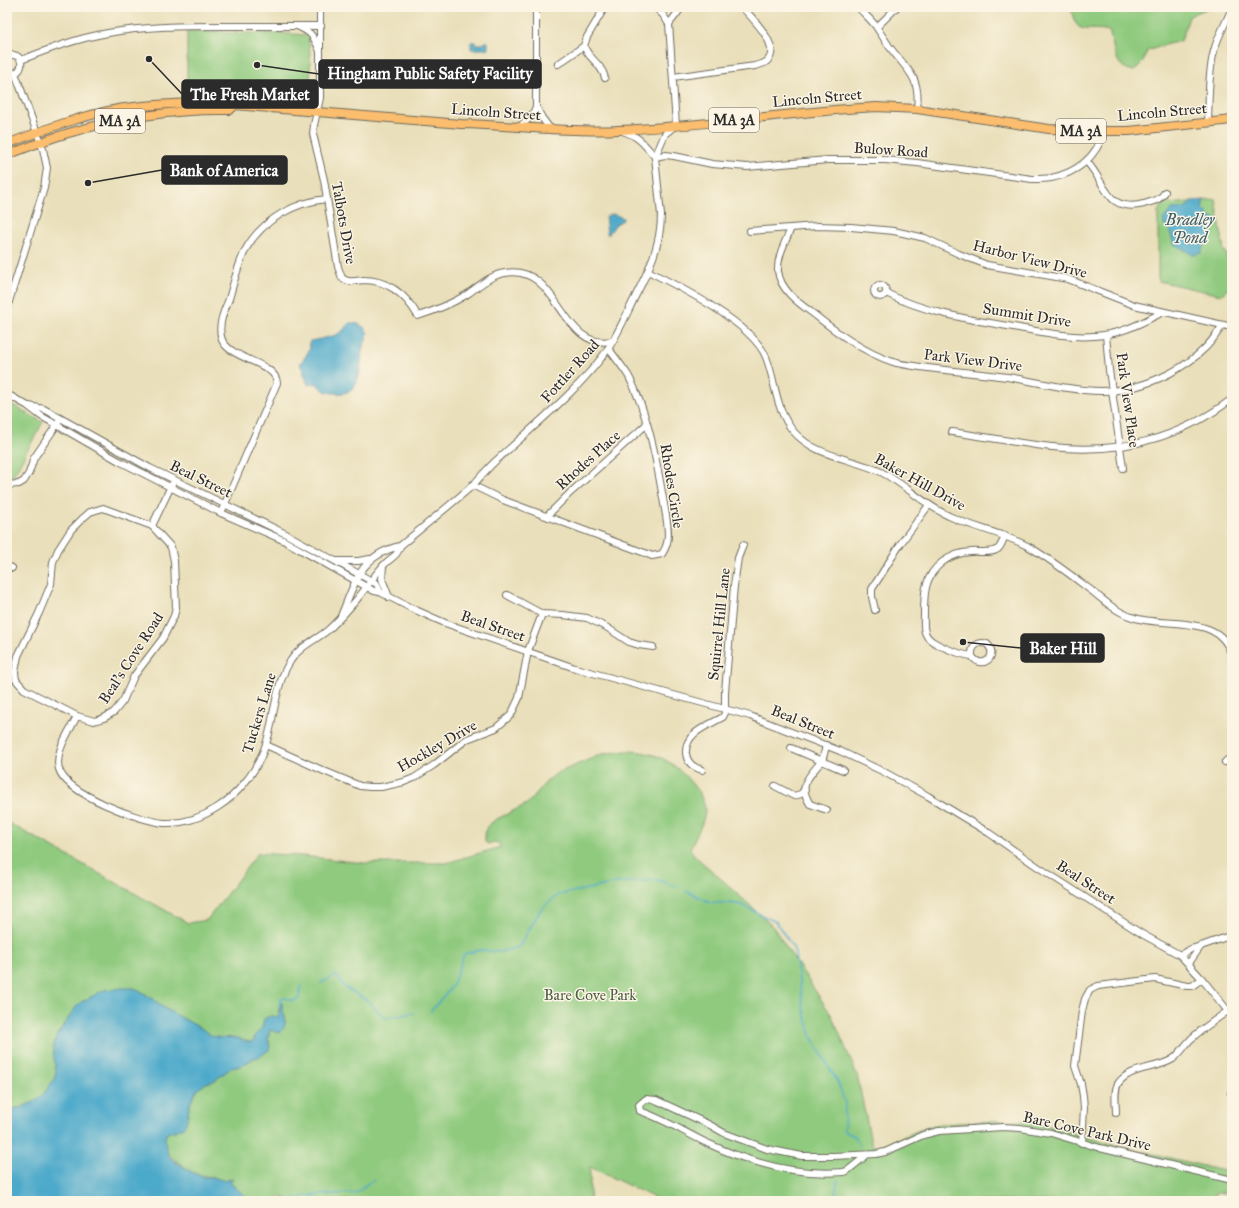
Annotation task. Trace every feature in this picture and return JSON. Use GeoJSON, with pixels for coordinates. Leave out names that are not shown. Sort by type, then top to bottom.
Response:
{"type":"FeatureCollection","features":[{"type":"Feature","properties":{"kind":"main road","name":"Lincoln Street"},"geometry":{"type":"LineString","coordinates":[[7,144],[93,115],[134,107],[210,102],[231,102],[235,105],[551,130],[618,130],[876,107],[917,109],[1049,129],[1129,131],[1232,120]]}},
{"type":"Feature","properties":{"kind":"main road","name":"Lincoln Street"},"geometry":{"type":"LineString","coordinates":[[7,155],[66,134],[126,120],[172,113],[230,110],[235,105]]}},
{"type":"Feature","properties":{"kind":"street","name":"Talbots Drive"},"geometry":{"type":"LineString","coordinates":[[320,7],[320,98],[313,134],[327,199],[338,267],[342,278],[345,280],[375,281],[388,286],[407,299],[418,316],[457,300],[495,276],[506,273],[521,273],[532,277],[543,285],[567,319],[579,331],[592,340],[603,342],[612,341]]}},
{"type":"Feature","properties":{"kind":"street"},"geometry":{"type":"LineString","coordinates":[[536,7],[536,107],[551,130]]}},
{"type":"Feature","properties":{"kind":"street"},"geometry":{"type":"LineString","coordinates":[[558,64],[584,46],[587,37],[605,7]]}},
{"type":"Feature","properties":{"kind":"street"},"geometry":{"type":"LineString","coordinates":[[654,7],[663,15],[669,24],[676,125]]}},
{"type":"Feature","properties":{"kind":"street"},"geometry":{"type":"LineString","coordinates":[[669,24],[682,7]]}},
{"type":"Feature","properties":{"kind":"street"},"geometry":{"type":"LineString","coordinates":[[673,77],[754,66],[768,60],[771,52],[770,42],[742,7]]}},
{"type":"Feature","properties":{"kind":"street"},"geometry":{"type":"LineString","coordinates":[[858,7],[877,27],[888,46],[906,66],[914,78],[918,90],[917,109]]}},
{"type":"Feature","properties":{"kind":"street"},"geometry":{"type":"LineString","coordinates":[[877,27],[897,7]]}},
{"type":"Feature","properties":{"kind":"street"},"geometry":{"type":"LineString","coordinates":[[1208,122],[1212,58],[1232,7]]}},
{"type":"Feature","properties":{"kind":"street"},"geometry":{"type":"LineString","coordinates":[[21,60],[76,40],[100,34],[128,30],[168,26],[321,26]]}},
{"type":"Feature","properties":{"kind":"street"},"geometry":{"type":"LineString","coordinates":[[296,26],[308,31],[316,40],[320,52]]}},
{"type":"Feature","properties":{"kind":"street"},"geometry":{"type":"LineString","coordinates":[[584,46],[586,51],[603,71],[605,78]]}},
{"type":"Feature","properties":{"kind":"street"},"geometry":{"type":"LineString","coordinates":[[7,54],[15,55],[21,60]]}},
{"type":"Feature","properties":{"kind":"street"},"geometry":{"type":"LineString","coordinates":[[15,73],[20,68],[21,60]]}},
{"type":"Feature","properties":{"kind":"street"},"geometry":{"type":"LineString","coordinates":[[7,72],[15,73]]}},
{"type":"Feature","properties":{"kind":"street"},"geometry":{"type":"LineString","coordinates":[[7,308],[46,182],[47,168],[37,133],[15,73]]}},
{"type":"Feature","properties":{"kind":"street"},"geometry":{"type":"LineString","coordinates":[[520,127],[530,118],[536,107]]}},
{"type":"Feature","properties":{"kind":"street","name":"Fottler Road"},"geometry":{"type":"LineString","coordinates":[[355,581],[358,574],[370,559],[400,546],[472,485],[497,459],[567,396],[593,369],[608,348],[648,270],[658,243],[661,224],[655,157],[665,134],[676,125]]}},
{"type":"Feature","properties":{"kind":"street"},"geometry":{"type":"LineString","coordinates":[[618,130],[638,138],[655,157]]}},
{"type":"Feature","properties":{"kind":"street","name":"Bulow Road"},"geometry":{"type":"LineString","coordinates":[[655,157],[665,155],[674,156],[712,164],[740,167],[828,160],[885,160],[1032,179],[1050,178],[1069,172],[1087,162],[1098,148],[1104,131]]}},
{"type":"Feature","properties":{"kind":"street"},"geometry":{"type":"LineString","coordinates":[[1087,162],[1112,199],[1121,205],[1131,206],[1158,200],[1165,192]]}},
{"type":"Feature","properties":{"kind":"street"},"geometry":{"type":"LineString","coordinates":[[221,513],[277,383],[277,379],[273,372],[240,355],[222,340],[221,321],[239,265],[252,240],[278,215],[300,204],[327,199]]}},
{"type":"Feature","properties":{"kind":"street","name":"Harbor View Drive"},"geometry":{"type":"LineString","coordinates":[[750,231],[817,226],[851,227],[894,231],[925,238],[987,265],[1068,279],[1134,305],[1232,327]]}},
{"type":"Feature","properties":{"kind":"street","name":"Park View Drive"},"geometry":{"type":"LineString","coordinates":[[791,228],[780,252],[778,270],[781,282],[800,304],[826,325],[874,355],[895,362],[938,370],[983,374],[1078,389],[1113,390],[1129,388],[1159,378],[1182,365],[1203,350],[1212,341],[1223,325]]}},
{"type":"Feature","properties":{"kind":"street","name":"Baker Hill Drive"},"geometry":{"type":"LineString","coordinates":[[648,270],[709,305],[744,330],[757,342],[762,348],[769,366],[778,403],[783,415],[794,432],[815,449],[880,472],[895,480],[942,513],[1022,543],[1052,561],[1108,604],[1127,615],[1150,621],[1190,624],[1212,630],[1225,641],[1231,652],[1232,659]]}},
{"type":"Feature","properties":{"kind":"street","name":"Summit Drive"},"geometry":{"type":"LineString","coordinates":[[886,293],[900,300],[928,310],[970,320],[1052,334],[1095,336],[1106,334],[1129,329],[1163,312]]}},
{"type":"Feature","properties":{"kind":"street","name":"Park View Place"},"geometry":{"type":"LineString","coordinates":[[1106,334],[1123,468]]}},
{"type":"Feature","properties":{"kind":"street","name":"Rhodes Circle"},"geometry":{"type":"LineString","coordinates":[[472,485],[503,500],[645,554],[652,556],[662,554],[668,542],[667,526],[660,479],[647,424],[628,376],[608,348]]}},
{"type":"Feature","properties":{"kind":"street","name":"Beal Street"},"geometry":{"type":"LineString","coordinates":[[7,394],[28,406],[57,426],[119,461],[221,513],[283,540],[355,581],[410,608],[445,622],[590,673],[750,716],[826,745],[884,772],[928,796],[989,833],[1038,867],[1142,934],[1180,955],[1202,979],[1230,1014]]}},
{"type":"Feature","properties":{"kind":"street"},"geometry":{"type":"LineString","coordinates":[[952,432],[1051,447],[1085,448],[1121,446],[1151,441],[1180,431],[1206,417],[1232,399]]}},
{"type":"Feature","properties":{"kind":"street","name":"Beal Street"},"geometry":{"type":"LineString","coordinates":[[28,406],[44,409],[174,480],[286,534],[377,584],[380,592]]}},
{"type":"Feature","properties":{"kind":"street"},"geometry":{"type":"LineString","coordinates":[[7,485],[19,484],[24,481],[30,473],[34,458],[61,419]]}},
{"type":"Feature","properties":{"kind":"street","name":"Rhodes Place"},"geometry":{"type":"LineString","coordinates":[[547,516],[570,493],[647,424]]}},
{"type":"Feature","properties":{"kind":"street"},"geometry":{"type":"LineString","coordinates":[[152,526],[174,480]]}},
{"type":"Feature","properties":{"kind":"street"},"geometry":{"type":"LineString","coordinates":[[875,610],[872,589],[900,543],[930,505]]}},
{"type":"Feature","properties":{"kind":"street","name":"Beal's Cove Road"},"geometry":{"type":"LineString","coordinates":[[103,508],[152,526],[172,547],[176,608],[174,616],[163,638],[131,681],[123,701],[114,712],[104,718],[94,721],[77,716],[24,689],[16,680],[15,672],[18,656],[51,584],[54,556],[71,530],[86,515],[97,509],[103,508]]}},
{"type":"Feature","properties":{"kind":"street"},"geometry":{"type":"LineString","coordinates":[[972,656],[957,652],[928,638],[924,629],[924,595],[926,586],[932,572],[945,560],[961,553],[996,550],[1001,544],[1004,535]]}},
{"type":"Feature","properties":{"kind":"street","name":"Squirrel Hill Lane"},"geometry":{"type":"LineString","coordinates":[[724,708],[734,586],[738,558],[743,545]]}},
{"type":"Feature","properties":{"kind":"street","name":"Fottler Road"},"geometry":{"type":"LineString","coordinates":[[367,587],[384,564],[398,554],[400,546]]}},
{"type":"Feature","properties":{"kind":"street"},"geometry":{"type":"LineString","coordinates":[[334,560],[358,561],[370,559]]}},
{"type":"Feature","properties":{"kind":"street"},"geometry":{"type":"LineString","coordinates":[[384,564],[382,579],[389,597]]}},
{"type":"Feature","properties":{"kind":"street","name":"Tuckers Lane"},"geometry":{"type":"LineString","coordinates":[[341,616],[355,581]]}},
{"type":"Feature","properties":{"kind":"street","name":"Tuckers Lane"},"geometry":{"type":"LineString","coordinates":[[77,716],[59,754],[58,764],[62,775],[71,785],[86,795],[126,813],[153,822],[174,823],[203,816],[225,802],[238,789],[261,757],[266,745],[278,691],[286,667],[297,652],[327,630],[352,606],[367,587]]}},
{"type":"Feature","properties":{"kind":"street"},"geometry":{"type":"LineString","coordinates":[[507,595],[542,614],[563,614],[587,618],[606,627],[629,642],[653,647]]}},
{"type":"Feature","properties":{"kind":"street","name":"Hockley Drive"},"geometry":{"type":"LineString","coordinates":[[266,745],[360,786],[381,787],[404,782],[424,772],[468,739],[496,728],[506,720],[515,709],[519,698],[528,651],[542,614]]}},
{"type":"Feature","properties":{"kind":"street"},"geometry":{"type":"LineString","coordinates":[[702,770],[694,767],[687,758],[686,748],[688,740],[699,729],[723,717],[725,713],[724,708]]}},
{"type":"Feature","properties":{"kind":"street"},"geometry":{"type":"LineString","coordinates":[[775,786],[794,796],[801,794],[804,790],[807,779],[821,761],[826,745]]}},
{"type":"Feature","properties":{"kind":"street"},"geometry":{"type":"LineString","coordinates":[[791,748],[843,770]]}},
{"type":"Feature","properties":{"kind":"street"},"geometry":{"type":"LineString","coordinates":[[1225,762],[1232,756]]}},
{"type":"Feature","properties":{"kind":"street"},"geometry":{"type":"LineString","coordinates":[[804,790],[810,804],[827,810]]}},
{"type":"Feature","properties":{"kind":"street"},"geometry":{"type":"LineString","coordinates":[[1180,955],[1191,949],[1232,935]]}},
{"type":"Feature","properties":{"kind":"street"},"geometry":{"type":"LineString","coordinates":[[1188,963],[1200,946]]}},
{"type":"Feature","properties":{"kind":"street"},"geometry":{"type":"LineString","coordinates":[[1082,1143],[1084,1108],[1083,1096],[1075,1066],[1082,1011],[1085,999],[1090,990],[1098,986],[1155,979],[1192,986],[1202,979]]}},
{"type":"Feature","properties":{"kind":"street"},"geometry":{"type":"LineString","coordinates":[[1116,1113],[1116,1089],[1118,1082],[1127,1075],[1160,1065],[1173,1058],[1209,1024],[1230,1014]]}},
{"type":"Feature","properties":{"kind":"street","name":"Bare Cove Park Drive"},"geometry":{"type":"LineString","coordinates":[[867,1155],[847,1171],[843,1172],[801,1172],[782,1169],[749,1160],[706,1143],[665,1121],[640,1111],[639,1106],[646,1099],[656,1100],[724,1133],[783,1153],[802,1156],[818,1157],[867,1155],[885,1152],[923,1135],[946,1130],[1020,1128],[1051,1133],[1082,1143],[1232,1180]]}},
{"type":"Feature","properties":{"kind":"green space"},"geometry":{"type":"Polygon","coordinates":[[[1071,7],[1213,7],[1195,13],[1189,17],[1181,41],[1147,51],[1143,62],[1134,71],[1127,69],[1118,62],[1109,31],[1083,29],[1079,27],[1073,17],[1071,7]]]}},
{"type":"Feature","properties":{"kind":"green space"},"geometry":{"type":"Polygon","coordinates":[[[187,31],[307,35],[310,65],[309,98],[304,102],[247,98],[187,98],[187,31]]]}},
{"type":"Feature","properties":{"kind":"green space"},"geometry":{"type":"Polygon","coordinates":[[[1216,199],[1224,251],[1232,273],[1232,285],[1221,295],[1158,281],[1158,211],[1163,204],[1216,199]]]}},
{"type":"Feature","properties":{"kind":"green space"},"geometry":{"type":"Polygon","coordinates":[[[7,402],[43,422],[13,476],[7,476],[7,402]]]}},
{"type":"Feature","properties":{"kind":"green space","name":"Bare Cove Park"},"geometry":{"type":"Polygon","coordinates":[[[625,751],[646,753],[664,759],[679,770],[699,793],[705,809],[705,814],[690,849],[697,858],[773,927],[832,1016],[857,1075],[872,1146],[883,1145],[927,1127],[941,1124],[992,1121],[1028,1121],[1088,1138],[1232,1173],[1232,1193],[1217,1193],[1207,1201],[661,1201],[590,1167],[590,1201],[279,1201],[282,1199],[287,1199],[281,1196],[272,1201],[251,1201],[230,1183],[232,1179],[225,1181],[199,1175],[189,1170],[169,1155],[165,1148],[165,1139],[167,1133],[176,1131],[187,1120],[190,1104],[196,1091],[206,1083],[214,1081],[231,1068],[241,1066],[254,1058],[259,1057],[270,1042],[268,1039],[270,1030],[273,1031],[286,1017],[283,1012],[282,1003],[278,1011],[279,1016],[259,1031],[254,1040],[250,1042],[237,1038],[219,1038],[212,1036],[164,1008],[139,990],[133,988],[81,1002],[56,1037],[56,1074],[43,1095],[32,1103],[19,1108],[7,1109],[7,822],[188,923],[207,920],[258,853],[303,856],[363,863],[446,863],[501,847],[498,843],[494,842],[488,844],[485,842],[485,831],[495,820],[527,804],[547,781],[557,773],[602,754],[625,751]]]}},
{"type":"Feature","properties":{"kind":"water"},"geometry":{"type":"Polygon","coordinates":[[[471,42],[475,42],[475,44],[484,44],[485,42],[488,42],[488,49],[471,49],[471,42]]]}},
{"type":"Feature","properties":{"kind":"water","name":"Bradley Pond"},"geometry":{"type":"Polygon","coordinates":[[[1204,200],[1202,208],[1207,213],[1207,217],[1216,219],[1216,222],[1212,227],[1210,239],[1201,253],[1193,255],[1174,244],[1169,229],[1164,225],[1163,219],[1172,209],[1185,207],[1192,201],[1204,200]]]}},
{"type":"Feature","properties":{"kind":"water"},"geometry":{"type":"Polygon","coordinates":[[[613,214],[623,218],[623,220],[616,224],[608,235],[605,217],[613,214]]]}},
{"type":"Feature","properties":{"kind":"water"},"geometry":{"type":"Polygon","coordinates":[[[349,323],[360,325],[365,328],[368,333],[362,350],[359,375],[354,387],[350,391],[344,393],[332,393],[327,392],[317,384],[313,383],[308,385],[300,363],[310,348],[310,341],[335,335],[343,330],[349,323]]]}},
{"type":"Feature","properties":{"kind":"water"},"geometry":{"type":"Polygon","coordinates":[[[133,988],[139,990],[164,1008],[212,1036],[237,1038],[250,1042],[254,1040],[255,1035],[262,1028],[264,1019],[270,1016],[279,1016],[280,1002],[282,1003],[285,1020],[284,1027],[279,1033],[270,1030],[268,1039],[270,1046],[269,1050],[241,1066],[231,1068],[214,1081],[206,1083],[196,1091],[190,1104],[186,1124],[183,1128],[167,1133],[165,1138],[169,1156],[173,1160],[193,1173],[205,1177],[213,1177],[225,1181],[233,1178],[230,1183],[251,1201],[7,1201],[7,1109],[19,1108],[32,1103],[43,1095],[54,1079],[56,1074],[53,1049],[56,1037],[76,1007],[81,1002],[104,990],[133,988]]]}},
{"type":"Feature","properties":{"kind":"waterway"},"geometry":{"type":"LineString","coordinates":[[431,1011],[453,985],[464,954],[481,950],[500,952],[519,947],[541,909],[558,895],[617,883],[658,880],[679,887]]}},
{"type":"Feature","properties":{"kind":"waterway"},"geometry":{"type":"LineString","coordinates":[[686,891],[710,902],[739,904],[776,922],[794,949],[804,1011],[812,1038],[838,1083],[845,1103],[844,1131],[856,1137],[859,1146]]}},
{"type":"Feature","properties":{"kind":"waterway"},"geometry":{"type":"LineString","coordinates":[[321,983],[336,975],[344,987],[370,1002],[384,1018],[414,1013]]}},
{"type":"Feature","properties":{"kind":"waterway"},"geometry":{"type":"LineString","coordinates":[[280,1005],[280,999],[285,998],[293,1001],[299,998],[301,985]]}},
{"type":"Feature","properties":{"kind":"waterway"},"geometry":{"type":"LineString","coordinates":[[834,1201],[838,1179]]}},
{"type":"Feature","properties":{"kind":"waterway"},"geometry":{"type":"LineString","coordinates":[[290,1199],[313,1195],[355,1193],[369,1182],[374,1181]]}},
{"type":"Feature","properties":{"kind":"waterway"},"geometry":{"type":"LineString","coordinates":[[313,1196],[316,1201]]}},
{"type":"Feature","properties":{"kind":"place","name":"The Fresh Market"},"geometry":{"type":"Point","coordinates":[149,59]}},
{"type":"Feature","properties":{"kind":"place","name":"Hingham Public Safety Facility"},"geometry":{"type":"Point","coordinates":[257,65]}},
{"type":"Feature","properties":{"kind":"place","name":"Bank of America"},"geometry":{"type":"Point","coordinates":[88,183]}},
{"type":"Feature","properties":{"kind":"place","name":"Baker Hill"},"geometry":{"type":"Point","coordinates":[963,642]}}]}
